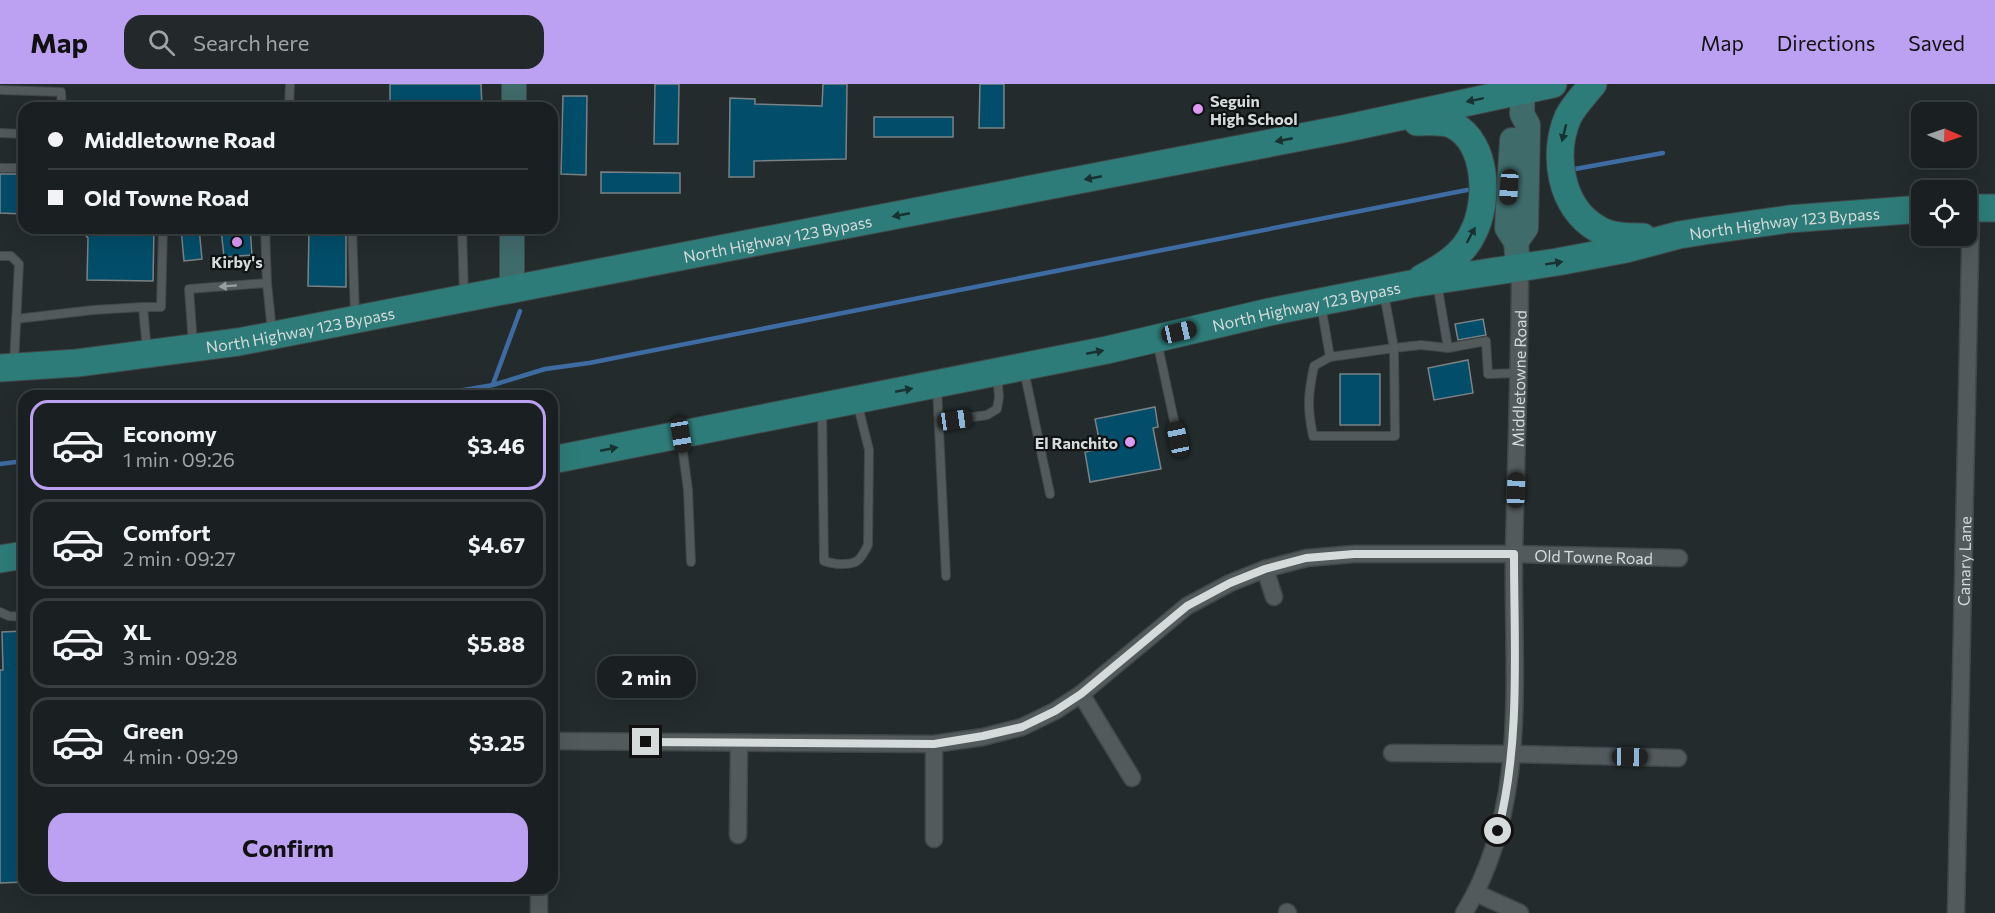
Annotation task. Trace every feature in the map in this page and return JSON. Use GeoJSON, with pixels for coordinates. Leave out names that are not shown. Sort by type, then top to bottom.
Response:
{"type":"FeatureCollection","features":[{"type":"Feature","properties":{"kind":"main road","name":"North Highway 123 Bypass"},"geometry":{"type":"LineString","coordinates":[[5,369],[77,363],[272,336],[1522,96],[1553,84]]}},
{"type":"Feature","properties":{"kind":"main road"},"geometry":{"type":"LineString","coordinates":[[1593,84],[1568,116],[1562,138],[1560,157],[1562,176],[1569,199],[1580,215],[1597,229],[1609,234],[1630,237],[1679,235]]}},
{"type":"Feature","properties":{"kind":"main road"},"geometry":{"type":"LineString","coordinates":[[1343,129],[1432,121],[1451,124],[1466,134],[1475,148],[1481,168],[1482,188],[1481,210],[1473,233],[1450,262],[1424,282]]}},
{"type":"Feature","properties":{"kind":"main road","name":"North Highway 123 Bypass"},"geometry":{"type":"LineString","coordinates":[[558,459],[937,384],[1424,282],[1517,255],[1626,249],[1679,235],[1789,219],[1911,210]]}},
{"type":"Feature","properties":{"kind":"main road"},"geometry":{"type":"LineString","coordinates":[[0,549],[18,553]]}},
{"type":"Feature","properties":{"kind":"main road"},"geometry":{"type":"LineString","coordinates":[[0,559],[18,555]]}},
{"type":"Feature","properties":{"kind":"street"},"geometry":{"type":"LineString","coordinates":[[514,84],[514,102]]}},
{"type":"Feature","properties":{"kind":"street"},"geometry":{"type":"LineString","coordinates":[[1517,255],[1526,228],[1528,125],[1522,96]]}},
{"type":"Feature","properties":{"kind":"street"},"geometry":{"type":"LineString","coordinates":[[512,234],[512,290]]}},
{"type":"Feature","properties":{"kind":"street","name":"Canary Lane"},"geometry":{"type":"LineString","coordinates":[[1956,913],[1976,246]]}},
{"type":"Feature","properties":{"kind":"street","name":"Middletowne Road"},"geometry":{"type":"LineString","coordinates":[[1464,913],[1476,893],[1493,851],[1503,811],[1512,754],[1520,284],[1517,255]]}},
{"type":"Feature","properties":{"kind":"street","name":"Old Towne Road"},"geometry":{"type":"LineString","coordinates":[[558,741],[934,744],[983,736],[1022,727],[1055,711],[1081,694],[1187,606],[1230,583],[1265,569],[1306,558],[1354,554],[1514,554],[1679,558]]}},
{"type":"Feature","properties":{"kind":"street"},"geometry":{"type":"LineString","coordinates":[[1265,569],[1274,597]]}},
{"type":"Feature","properties":{"kind":"street"},"geometry":{"type":"LineString","coordinates":[[1081,694],[1132,778]]}},
{"type":"Feature","properties":{"kind":"street"},"geometry":{"type":"LineString","coordinates":[[738,835],[739,743]]}},
{"type":"Feature","properties":{"kind":"street"},"geometry":{"type":"LineString","coordinates":[[934,744],[934,839]]}},
{"type":"Feature","properties":{"kind":"street"},"geometry":{"type":"LineString","coordinates":[[1392,753],[1678,758]]}},
{"type":"Feature","properties":{"kind":"street"},"geometry":{"type":"LineString","coordinates":[[1476,893],[1520,913]]}},
{"type":"Feature","properties":{"kind":"street"},"geometry":{"type":"LineString","coordinates":[[539,894],[539,913]]}},
{"type":"Feature","properties":{"kind":"lane"},"geometry":{"type":"LineString","coordinates":[[289,102],[290,84]]}},
{"type":"Feature","properties":{"kind":"lane"},"geometry":{"type":"LineString","coordinates":[[0,90],[62,88]]}},
{"type":"Feature","properties":{"kind":"lane"},"geometry":{"type":"LineString","coordinates":[[0,133],[18,134]]}},
{"type":"Feature","properties":{"kind":"lane"},"geometry":{"type":"LineString","coordinates":[[0,168],[18,168]]}},
{"type":"Feature","properties":{"kind":"lane"},"geometry":{"type":"LineString","coordinates":[[16,319],[93,310],[160,307],[163,234]]}},
{"type":"Feature","properties":{"kind":"lane"},"geometry":{"type":"LineString","coordinates":[[265,234],[272,336]]}},
{"type":"Feature","properties":{"kind":"lane"},"geometry":{"type":"LineString","coordinates":[[352,234],[355,320]]}},
{"type":"Feature","properties":{"kind":"lane"},"geometry":{"type":"LineString","coordinates":[[462,234],[465,298]]}},
{"type":"Feature","properties":{"kind":"lane"},"geometry":{"type":"LineString","coordinates":[[0,256],[11,256],[18,264],[16,319],[5,369]]}},
{"type":"Feature","properties":{"kind":"lane"},"geometry":{"type":"LineString","coordinates":[[1424,282],[1448,348]]}},
{"type":"Feature","properties":{"kind":"lane"},"geometry":{"type":"LineString","coordinates":[[194,348],[189,289],[267,284]]}},
{"type":"Feature","properties":{"kind":"lane"},"geometry":{"type":"LineString","coordinates":[[1383,289],[1394,348],[1395,436],[1313,436],[1308,396],[1314,366],[1330,357],[1394,348],[1421,345],[1448,348],[1486,341],[1488,374],[1519,373]]}},
{"type":"Feature","properties":{"kind":"lane"},"geometry":{"type":"LineString","coordinates":[[1320,302],[1330,357]]}},
{"type":"Feature","properties":{"kind":"lane"},"geometry":{"type":"LineString","coordinates":[[143,307],[147,354]]}},
{"type":"Feature","properties":{"kind":"lane"},"geometry":{"type":"LineString","coordinates":[[1156,338],[1178,439]]}},
{"type":"Feature","properties":{"kind":"lane"},"geometry":{"type":"LineString","coordinates":[[939,422],[987,415],[997,409],[999,397],[1010,369]]}},
{"type":"Feature","properties":{"kind":"lane"},"geometry":{"type":"LineString","coordinates":[[1010,369],[1050,494]]}},
{"type":"Feature","properties":{"kind":"lane"},"geometry":{"type":"LineString","coordinates":[[937,384],[946,576]]}},
{"type":"Feature","properties":{"kind":"lane"},"geometry":{"type":"LineString","coordinates":[[822,407],[824,561],[852,565],[861,558],[868,545],[869,450],[856,400]]}},
{"type":"Feature","properties":{"kind":"lane"},"geometry":{"type":"LineString","coordinates":[[681,435],[688,490],[691,562]]}},
{"type":"Feature","properties":{"kind":"lane"},"geometry":{"type":"LineString","coordinates":[[0,612],[18,617]]}},
{"type":"Feature","properties":{"kind":"building"},"geometry":{"type":"Polygon","coordinates":[[[390,84],[481,84],[482,102],[390,102],[390,84]]]}},
{"type":"Feature","properties":{"kind":"building"},"geometry":{"type":"Polygon","coordinates":[[[655,84],[679,84],[678,144],[654,144],[655,84]]]}},
{"type":"Feature","properties":{"kind":"building"},"geometry":{"type":"Polygon","coordinates":[[[823,84],[847,84],[846,159],[754,161],[754,177],[729,177],[730,98],[755,99],[755,104],[822,106],[823,84]]]}},
{"type":"Feature","properties":{"kind":"building"},"geometry":{"type":"Polygon","coordinates":[[[980,84],[1004,84],[1004,128],[979,128],[980,84]]]}},
{"type":"Feature","properties":{"kind":"building"},"geometry":{"type":"Polygon","coordinates":[[[563,96],[587,96],[586,175],[561,174],[563,96]]]}},
{"type":"Feature","properties":{"kind":"building"},"geometry":{"type":"Polygon","coordinates":[[[874,117],[953,117],[953,137],[874,137],[874,117]]]}},
{"type":"Feature","properties":{"kind":"building"},"geometry":{"type":"Polygon","coordinates":[[[601,172],[680,173],[680,193],[601,193],[601,172]]]}},
{"type":"Feature","properties":{"kind":"building"},"geometry":{"type":"Polygon","coordinates":[[[0,174],[18,174],[18,214],[0,213],[0,174]]]}},
{"type":"Feature","properties":{"kind":"building"},"geometry":{"type":"Polygon","coordinates":[[[84,234],[154,234],[153,281],[87,280],[88,238],[84,234]]]}},
{"type":"Feature","properties":{"kind":"building"},"geometry":{"type":"Polygon","coordinates":[[[182,234],[200,234],[202,259],[184,261],[182,234]]]}},
{"type":"Feature","properties":{"kind":"building","name":"Kirby's"},"geometry":{"type":"Polygon","coordinates":[[[222,234],[250,234],[252,255],[224,257],[222,234]]]}},
{"type":"Feature","properties":{"kind":"building"},"geometry":{"type":"Polygon","coordinates":[[[309,234],[346,234],[346,287],[308,286],[309,234]]]}},
{"type":"Feature","properties":{"kind":"building"},"geometry":{"type":"Polygon","coordinates":[[[1483,319],[1486,335],[1458,340],[1455,324],[1483,319]]]}},
{"type":"Feature","properties":{"kind":"building"},"geometry":{"type":"Polygon","coordinates":[[[1468,360],[1473,393],[1434,400],[1428,368],[1468,360]]]}},
{"type":"Feature","properties":{"kind":"building"},"geometry":{"type":"Polygon","coordinates":[[[1340,374],[1380,374],[1380,425],[1340,425],[1340,374]]]}},
{"type":"Feature","properties":{"kind":"building","name":"El Ranchito"},"geometry":{"type":"Polygon","coordinates":[[[1155,407],[1158,427],[1153,428],[1161,469],[1090,482],[1085,452],[1101,449],[1095,419],[1155,407]]]}},
{"type":"Feature","properties":{"kind":"building"},"geometry":{"type":"Polygon","coordinates":[[[18,631],[18,882],[0,883],[0,670],[3,670],[2,632],[18,631]]]}},
{"type":"Feature","properties":{"kind":"waterway"},"geometry":{"type":"LineString","coordinates":[[1575,169],[1663,153]]}},
{"type":"Feature","properties":{"kind":"waterway"},"geometry":{"type":"LineString","coordinates":[[464,390],[493,385],[545,369],[589,363],[1467,190]]}},
{"type":"Feature","properties":{"kind":"waterway"},"geometry":{"type":"LineString","coordinates":[[493,384],[520,311]]}},
{"type":"Feature","properties":{"kind":"waterway"},"geometry":{"type":"LineString","coordinates":[[0,464],[18,462]]}},
{"type":"Feature","properties":{"kind":"place","name":"Seguin High School"},"geometry":{"type":"Point","coordinates":[1198,109]}},
{"type":"Feature","properties":{"kind":"place","name":"Kirby's"},"geometry":{"type":"Point","coordinates":[237,242]}},
{"type":"Feature","properties":{"kind":"place","name":"El Ranchito"},"geometry":{"type":"Point","coordinates":[1130,442]}},
{"type":"Feature","properties":{"kind":"route"},"geometry":{"type":"LineString","coordinates":[[646,742],[934,744],[983,736],[1022,727],[1055,711],[1081,694],[1187,606],[1230,583],[1265,569],[1306,558],[1354,554],[1514,554],[1514,724],[1512,754],[1498,831]]}}]}
